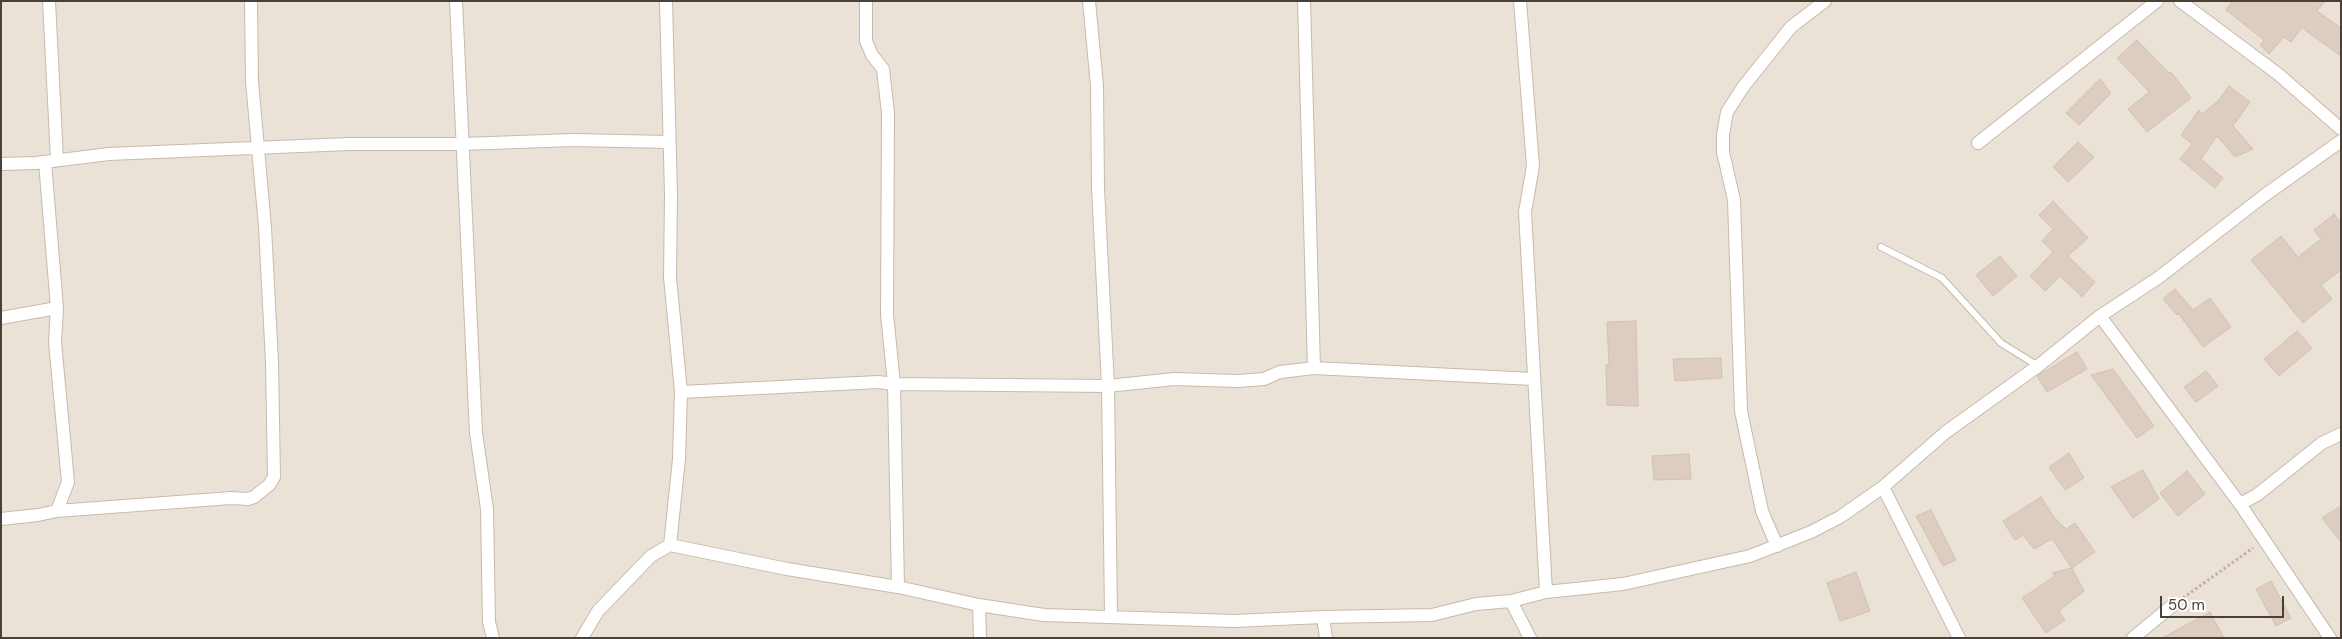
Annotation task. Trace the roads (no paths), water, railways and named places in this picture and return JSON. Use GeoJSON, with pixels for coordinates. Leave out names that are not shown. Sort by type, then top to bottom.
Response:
{"type":"FeatureCollection","features":[{"type":"Feature","properties":{"kind":"street"},"geometry":{"type":"LineString","coordinates":[[49,1],[51,161],[57,308],[55,342],[68,482],[57,510]]}},
{"type":"Feature","properties":{"kind":"street"},"geometry":{"type":"LineString","coordinates":[[1,519],[38,515],[57,510],[231,498],[248,499],[254,497],[274,477],[272,362],[259,148],[252,81],[251,1]]}},
{"type":"Feature","properties":{"kind":"street"},"geometry":{"type":"LineString","coordinates":[[456,1],[476,433],[487,509],[489,622],[492,638]]}},
{"type":"Feature","properties":{"kind":"street"},"geometry":{"type":"LineString","coordinates":[[666,1],[671,196],[670,277],[681,392],[679,459],[670,545]]}},
{"type":"Feature","properties":{"kind":"street"},"geometry":{"type":"LineString","coordinates":[[866,1],[866,41],[872,55],[883,69],[888,113],[887,314],[894,384],[898,587]]}},
{"type":"Feature","properties":{"kind":"street"},"geometry":{"type":"LineString","coordinates":[[1089,1],[1097,86],[1098,188],[1108,386],[1111,616]]}},
{"type":"Feature","properties":{"kind":"street"},"geometry":{"type":"LineString","coordinates":[[1304,1],[1314,368]]}},
{"type":"Feature","properties":{"kind":"street"},"geometry":{"type":"LineString","coordinates":[[1520,1],[1533,166],[1525,212],[1533,328],[1533,379],[1546,592]]}},
{"type":"Feature","properties":{"kind":"street"},"geometry":{"type":"LineString","coordinates":[[1777,546],[1762,511],[1741,411],[1734,200],[1723,152],[1723,135],[1727,112],[1742,87],[1790,27],[1825,1]]}},
{"type":"Feature","properties":{"kind":"street"},"geometry":{"type":"LineString","coordinates":[[1978,143],[2157,1]]}},
{"type":"Feature","properties":{"kind":"street"},"geometry":{"type":"LineString","coordinates":[[2180,1],[2278,74],[2341,129]]}},
{"type":"Feature","properties":{"kind":"street"},"geometry":{"type":"LineString","coordinates":[[1,164],[51,161],[108,154],[349,144],[463,144],[573,140],[669,142]]}},
{"type":"Feature","properties":{"kind":"street"},"geometry":{"type":"LineString","coordinates":[[582,638],[598,612],[651,556],[670,545],[787,569],[898,587],[979,605],[1044,615],[1234,621],[1323,616],[1432,615],[1476,604],[1511,601],[1546,592],[1623,584],[1717,564],[1777,546],[1811,532],[1840,516],[1883,487],[1946,432],[2038,366],[2100,316],[2158,278],[2265,194],[2341,141]]}},
{"type":"Feature","properties":{"kind":"street"},"geometry":{"type":"LineString","coordinates":[[1,318],[57,308]]}},
{"type":"Feature","properties":{"kind":"street"},"geometry":{"type":"LineString","coordinates":[[2100,316],[2240,504],[2330,638]]}},
{"type":"Feature","properties":{"kind":"street"},"geometry":{"type":"LineString","coordinates":[[681,392],[878,382],[894,384],[1108,386],[1174,379],[1238,382],[1264,379],[1280,372],[1314,368],[1533,379]]}},
{"type":"Feature","properties":{"kind":"street"},"geometry":{"type":"LineString","coordinates":[[2240,504],[2257,495],[2322,443],[2341,434]]}},
{"type":"Feature","properties":{"kind":"street"},"geometry":{"type":"LineString","coordinates":[[1883,487],[1959,638]]}},
{"type":"Feature","properties":{"kind":"street"},"geometry":{"type":"LineString","coordinates":[[1511,601],[1530,638]]}},
{"type":"Feature","properties":{"kind":"street"},"geometry":{"type":"LineString","coordinates":[[979,605],[980,638]]}},
{"type":"Feature","properties":{"kind":"street"},"geometry":{"type":"LineString","coordinates":[[2133,638],[2173,605]]}},
{"type":"Feature","properties":{"kind":"street"},"geometry":{"type":"LineString","coordinates":[[1323,616],[1326,638]]}},
{"type":"Feature","properties":{"kind":"lane"},"geometry":{"type":"LineString","coordinates":[[1882,247],[1942,278],[2001,343],[2038,366]]}}]}
